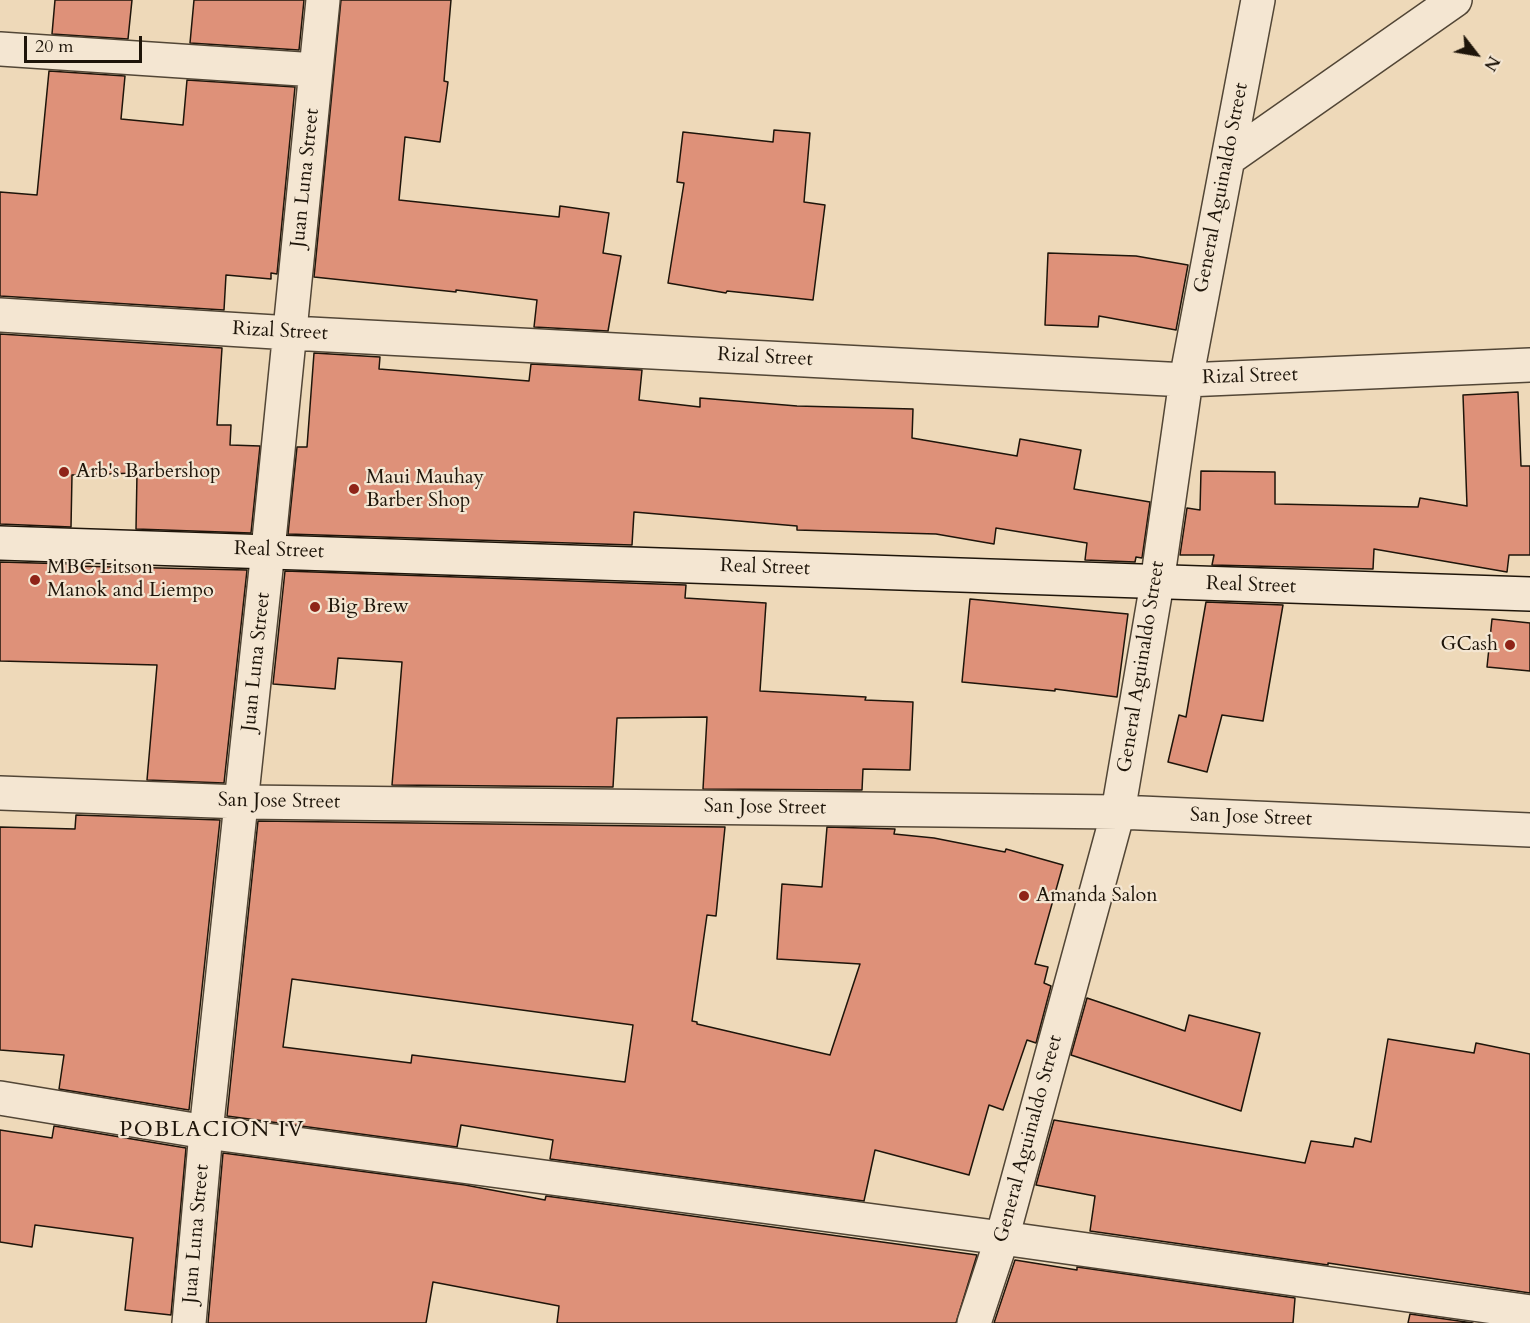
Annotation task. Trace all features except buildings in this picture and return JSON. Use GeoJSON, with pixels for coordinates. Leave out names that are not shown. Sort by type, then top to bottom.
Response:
{"type":"FeatureCollection","features":[{"type":"Feature","properties":{"kind":"street","name":"Juan Luna Street"},"geometry":{"type":"LineString","coordinates":[[189,1323],[206,1132],[291,333],[323,0]]}},
{"type":"Feature","properties":{"kind":"street","name":"General Aguinaldo Street"},"geometry":{"type":"LineString","coordinates":[[974,1323],[1002,1238],[1118,812],[1157,583],[1186,380],[1258,0]]}},
{"type":"Feature","properties":{"kind":"street"},"geometry":{"type":"LineString","coordinates":[[1228,159],[1455,0]]}},
{"type":"Feature","properties":{"kind":"street"},"geometry":{"type":"LineString","coordinates":[[0,49],[316,70]]}},
{"type":"Feature","properties":{"kind":"street","name":"Rizal Street"},"geometry":{"type":"LineString","coordinates":[[0,315],[291,333],[1186,380],[1530,365]]}},
{"type":"Feature","properties":{"kind":"street","name":"Real Street"},"geometry":{"type":"LineString","coordinates":[[0,543],[268,550],[1157,583],[1530,594]]}},
{"type":"Feature","properties":{"kind":"street","name":"San Jose Street"},"geometry":{"type":"LineString","coordinates":[[0,793],[242,802],[1118,812],[1530,830]]}},
{"type":"Feature","properties":{"kind":"street"},"geometry":{"type":"LineString","coordinates":[[0,1098],[206,1132],[1002,1238],[1530,1314],[1529,1323]]}},
{"type":"Feature","properties":{"kind":"place","name":"Arb's Barbershop"},"geometry":{"type":"Point","coordinates":[64,472]}},
{"type":"Feature","properties":{"kind":"place","name":"Maui Mauhay Barber Shop"},"geometry":{"type":"Point","coordinates":[354,489]}},
{"type":"Feature","properties":{"kind":"place","name":"MBC Litson Manok and Liempo"},"geometry":{"type":"Point","coordinates":[35,580]}},
{"type":"Feature","properties":{"kind":"place","name":"Big Brew"},"geometry":{"type":"Point","coordinates":[315,607]}},
{"type":"Feature","properties":{"kind":"place","name":"GCash"},"geometry":{"type":"Point","coordinates":[1510,645]}},
{"type":"Feature","properties":{"kind":"place","name":"Amanda Salon"},"geometry":{"type":"Point","coordinates":[1024,896]}},
{"type":"Feature","properties":{"kind":"district","name":"POBLACION IV"},"geometry":{"type":"Point","coordinates":[212,1131]}}]}
